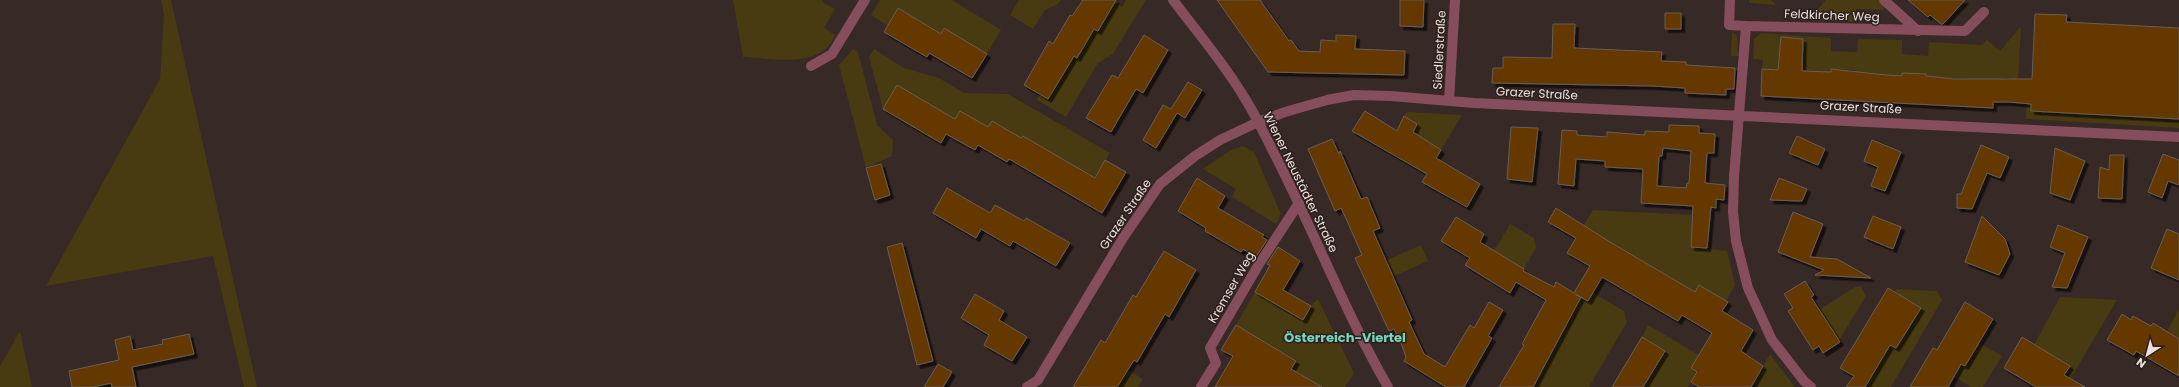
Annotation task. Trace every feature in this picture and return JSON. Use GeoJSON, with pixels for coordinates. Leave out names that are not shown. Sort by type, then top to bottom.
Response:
{"type":"FeatureCollection","features":[{"type":"Feature","properties":{"kind":"street"},"geometry":{"type":"LineString","coordinates":[[811,66],[832,54],[865,0]]}},
{"type":"Feature","properties":{"kind":"street","name":"Wiener Neustädter Straße"},"geometry":{"type":"LineString","coordinates":[[1173,0],[1244,97],[1258,122],[1299,204],[1334,282],[1388,387]]}},
{"type":"Feature","properties":{"kind":"street","name":"Siedlerstraße"},"geometry":{"type":"LineString","coordinates":[[1449,101],[1455,0]]}},
{"type":"Feature","properties":{"kind":"street","name":"Feldkircher Weg"},"geometry":{"type":"LineString","coordinates":[[1730,0],[1729,25],[1746,26],[1965,31],[1984,12]]}},
{"type":"Feature","properties":{"kind":"street","name":"Feldkircher Weg"},"geometry":{"type":"LineString","coordinates":[[1884,0],[1918,31]]}},
{"type":"Feature","properties":{"kind":"street"},"geometry":{"type":"LineString","coordinates":[[1746,26],[1732,212],[1736,241],[1748,288],[1773,341],[1804,381],[1811,387]]}},
{"type":"Feature","properties":{"kind":"street","name":"Grazer Straße"},"geometry":{"type":"LineString","coordinates":[[1027,387],[1038,380],[1123,238],[1160,184],[1195,156],[1220,140],[1258,122],[1327,100],[1354,96],[1391,96],[1449,101],[2179,137]]}},
{"type":"Feature","properties":{"kind":"street","name":"Kremser Weg"},"geometry":{"type":"LineString","coordinates":[[1201,387],[1216,363],[1210,348],[1259,264],[1299,204]]}},
{"type":"Feature","properties":{"kind":"shaded area"},"geometry":{"type":"Polygon","coordinates":[[[161,0],[171,0],[257,387],[244,387],[213,256],[46,286],[160,79],[164,15],[161,0]]]}},
{"type":"Feature","properties":{"kind":"shaded area"},"geometry":{"type":"Polygon","coordinates":[[[733,0],[823,0],[822,2],[835,9],[824,28],[835,35],[829,46],[808,58],[781,60],[743,57],[733,0]]]}},
{"type":"Feature","properties":{"kind":"shaded area"},"geometry":{"type":"Polygon","coordinates":[[[880,0],[952,0],[1001,30],[987,54],[944,29],[941,34],[899,8],[888,26],[871,15],[880,0]]]}},
{"type":"Feature","properties":{"kind":"shaded area"},"geometry":{"type":"Polygon","coordinates":[[[1019,0],[1061,0],[1058,4],[1045,10],[1033,29],[1010,15],[1019,0]]]}},
{"type":"Feature","properties":{"kind":"shaded area"},"geometry":{"type":"Polygon","coordinates":[[[1126,0],[1146,0],[1113,54],[1098,63],[1066,117],[1037,100],[1040,94],[1048,99],[1074,55],[1078,58],[1094,29],[1098,31],[1115,2],[1122,7],[1126,0]]]}},
{"type":"Feature","properties":{"kind":"shaded area"},"geometry":{"type":"Polygon","coordinates":[[[1749,0],[1771,0],[1776,5],[1749,3],[1749,0]]]}},
{"type":"Feature","properties":{"kind":"shaded area"},"geometry":{"type":"Polygon","coordinates":[[[1826,0],[1879,0],[1884,4],[1883,10],[1856,9],[1856,22],[1808,20],[1826,0]]]}},
{"type":"Feature","properties":{"kind":"shaded area"},"geometry":{"type":"Polygon","coordinates":[[[2021,26],[2018,86],[2010,86],[2010,78],[2003,78],[2002,83],[1994,80],[1926,77],[1926,74],[1903,73],[1902,76],[1855,73],[1855,70],[1831,69],[1831,72],[1762,69],[1763,60],[1753,59],[1754,39],[1761,33],[1831,38],[1831,51],[1857,52],[1858,39],[1902,40],[1902,54],[1928,56],[1929,42],[1982,45],[1987,40],[2000,51],[2021,26]]]}},
{"type":"Feature","properties":{"kind":"shaded area"},"geometry":{"type":"Polygon","coordinates":[[[1732,32],[1737,35],[1738,56],[1731,56],[1732,32]]]}},
{"type":"Feature","properties":{"kind":"shaded area"},"geometry":{"type":"Polygon","coordinates":[[[853,49],[858,52],[877,125],[893,140],[892,156],[866,168],[839,65],[853,49]]]}},
{"type":"Feature","properties":{"kind":"shaded area"},"geometry":{"type":"Polygon","coordinates":[[[874,49],[904,68],[939,78],[964,93],[1008,94],[1110,153],[1094,178],[1023,136],[1021,138],[992,121],[988,128],[960,111],[955,119],[897,85],[883,109],[869,57],[874,49]]]}},
{"type":"Feature","properties":{"kind":"shaded area"},"geometry":{"type":"Polygon","coordinates":[[[2027,94],[2032,95],[2031,111],[2179,119],[2179,128],[2026,119],[2027,94]]]}},
{"type":"Feature","properties":{"kind":"shaded area"},"geometry":{"type":"Polygon","coordinates":[[[1407,112],[1462,115],[1441,150],[1413,132],[1417,124],[1404,116],[1407,112]]]}},
{"type":"Feature","properties":{"kind":"shaded area"},"geometry":{"type":"Polygon","coordinates":[[[1243,146],[1254,152],[1281,214],[1276,224],[1232,197],[1236,189],[1203,169],[1231,150],[1243,146]]]}},
{"type":"Feature","properties":{"kind":"shaded area"},"geometry":{"type":"Polygon","coordinates":[[[1593,210],[1693,215],[1691,247],[1727,251],[1735,285],[1726,301],[1695,292],[1602,237],[1577,236],[1593,210]]]}},
{"type":"Feature","properties":{"kind":"shaded area"},"geometry":{"type":"Polygon","coordinates":[[[1510,224],[1534,238],[1536,248],[1524,269],[1494,251],[1510,224]]]}},
{"type":"Feature","properties":{"kind":"shaded area"},"geometry":{"type":"Polygon","coordinates":[[[1421,245],[1428,261],[1392,277],[1385,261],[1421,245]]]}},
{"type":"Feature","properties":{"kind":"shaded area"},"geometry":{"type":"Polygon","coordinates":[[[1855,287],[1861,287],[1866,296],[1837,344],[1819,310],[1855,287]]]}},
{"type":"Feature","properties":{"kind":"shaded area"},"geometry":{"type":"Polygon","coordinates":[[[1897,289],[1937,291],[1942,300],[1891,387],[1870,387],[1867,383],[1889,344],[1896,348],[1904,334],[1907,318],[1914,321],[1921,308],[1895,292],[1897,289]]]}},
{"type":"Feature","properties":{"kind":"shaded area"},"geometry":{"type":"Polygon","coordinates":[[[1255,292],[1303,320],[1311,306],[1318,299],[1354,373],[1345,387],[1313,387],[1291,369],[1296,360],[1236,325],[1255,292]]]}},
{"type":"Feature","properties":{"kind":"shaded area"},"geometry":{"type":"Polygon","coordinates":[[[1593,293],[1624,311],[1627,322],[1589,387],[1533,387],[1581,297],[1588,301],[1593,293]]]}},
{"type":"Feature","properties":{"kind":"shaded area"},"geometry":{"type":"Polygon","coordinates":[[[2060,297],[2117,300],[2071,378],[2065,374],[2070,366],[2034,345],[2060,297]]]}},
{"type":"Feature","properties":{"kind":"shaded area"},"geometry":{"type":"Polygon","coordinates":[[[2179,309],[2179,339],[2167,331],[2179,309]]]}},
{"type":"Feature","properties":{"kind":"shaded area"},"geometry":{"type":"Polygon","coordinates":[[[1648,325],[1699,355],[1697,372],[1688,387],[1643,387],[1665,351],[1642,337],[1648,325]]]}},
{"type":"Feature","properties":{"kind":"shaded area"},"geometry":{"type":"Polygon","coordinates":[[[20,331],[32,387],[0,387],[0,366],[20,331]]]}},
{"type":"Feature","properties":{"kind":"shaded area"},"geometry":{"type":"Polygon","coordinates":[[[1979,343],[2002,356],[1983,387],[1971,387],[1953,376],[1961,364],[1965,366],[1979,343]]]}},
{"type":"Feature","properties":{"kind":"shaded area"},"geometry":{"type":"Polygon","coordinates":[[[1770,354],[1794,387],[1759,387],[1753,384],[1770,354]]]}},
{"type":"Feature","properties":{"kind":"shaded area"},"geometry":{"type":"Polygon","coordinates":[[[1128,370],[1143,379],[1138,387],[1117,387],[1128,370]]]}},
{"type":"Feature","properties":{"kind":"building"},"geometry":{"type":"Polygon","coordinates":[[[1083,0],[1116,0],[1098,31],[1094,29],[1077,58],[1074,56],[1048,99],[1024,85],[1049,41],[1053,44],[1070,15],[1072,16],[1083,0]]]}},
{"type":"Feature","properties":{"kind":"building"},"geometry":{"type":"Polygon","coordinates":[[[1217,0],[1260,0],[1289,41],[1291,40],[1299,51],[1320,52],[1321,40],[1336,41],[1336,35],[1356,36],[1355,49],[1405,51],[1404,75],[1268,72],[1217,0]]]}},
{"type":"Feature","properties":{"kind":"building"},"geometry":{"type":"Polygon","coordinates":[[[1400,0],[1424,0],[1423,27],[1400,26],[1400,0]]]}},
{"type":"Feature","properties":{"kind":"building"},"geometry":{"type":"Polygon","coordinates":[[[1908,0],[1965,0],[1943,24],[1941,24],[1930,15],[1928,17],[1908,0]]]}},
{"type":"Feature","properties":{"kind":"building"},"geometry":{"type":"Polygon","coordinates":[[[898,8],[941,34],[944,28],[987,54],[972,78],[929,53],[927,57],[884,32],[898,8]]]}},
{"type":"Feature","properties":{"kind":"building"},"geometry":{"type":"Polygon","coordinates":[[[1665,13],[1681,13],[1681,29],[1665,29],[1665,13]]]}},
{"type":"Feature","properties":{"kind":"building"},"geometry":{"type":"Polygon","coordinates":[[[2035,14],[2067,15],[2066,22],[2179,28],[2179,119],[2031,111],[2031,104],[2009,102],[1993,102],[1993,108],[1761,96],[1762,69],[1778,70],[1781,37],[1803,39],[1802,71],[1831,72],[1831,69],[1902,76],[1902,73],[1926,74],[1926,76],[1954,79],[2032,79],[2035,14]]]}},
{"type":"Feature","properties":{"kind":"building"},"geometry":{"type":"Polygon","coordinates":[[[1553,24],[1575,24],[1574,48],[1662,52],[1661,61],[1686,62],[1686,65],[1735,68],[1734,89],[1726,89],[1726,95],[1685,93],[1685,88],[1652,86],[1492,83],[1493,68],[1503,68],[1503,57],[1552,58],[1553,24]]]}},
{"type":"Feature","properties":{"kind":"building"},"geometry":{"type":"Polygon","coordinates":[[[1144,35],[1168,50],[1143,93],[1136,89],[1111,132],[1086,118],[1112,75],[1118,78],[1144,35]]]}},
{"type":"Feature","properties":{"kind":"building"},"geometry":{"type":"Polygon","coordinates":[[[1188,82],[1202,90],[1185,118],[1177,113],[1156,148],[1143,140],[1163,105],[1171,109],[1188,82]]]}},
{"type":"Feature","properties":{"kind":"building"},"geometry":{"type":"Polygon","coordinates":[[[897,85],[955,119],[960,111],[988,127],[992,121],[1021,138],[1023,136],[1095,178],[1105,160],[1126,172],[1102,213],[1009,159],[1007,162],[978,145],[975,150],[946,134],[941,143],[883,109],[897,85]]]}},
{"type":"Feature","properties":{"kind":"building"},"geometry":{"type":"Polygon","coordinates":[[[1365,111],[1397,131],[1404,116],[1417,124],[1413,132],[1441,150],[1436,158],[1480,184],[1467,207],[1422,182],[1427,174],[1352,131],[1365,111]]]}},
{"type":"Feature","properties":{"kind":"building"},"geometry":{"type":"Polygon","coordinates":[[[1669,125],[1699,126],[1699,133],[1715,134],[1714,153],[1707,153],[1705,183],[1725,185],[1724,200],[1716,199],[1716,208],[1711,207],[1707,248],[1691,247],[1693,206],[1641,203],[1643,169],[1605,167],[1605,161],[1576,159],[1574,186],[1558,184],[1562,130],[1577,131],[1577,135],[1607,137],[1607,132],[1645,135],[1645,131],[1669,132],[1669,125]],[[1663,148],[1662,156],[1659,156],[1657,186],[1686,188],[1687,183],[1689,183],[1691,151],[1663,148]]]}},
{"type":"Feature","properties":{"kind":"building"},"geometry":{"type":"Polygon","coordinates":[[[1511,127],[1538,128],[1532,182],[1507,179],[1511,127]]]}},
{"type":"Feature","properties":{"kind":"building"},"geometry":{"type":"Polygon","coordinates":[[[1797,136],[1825,149],[1818,165],[1789,153],[1797,136]]]}},
{"type":"Feature","properties":{"kind":"building"},"geometry":{"type":"Polygon","coordinates":[[[1332,139],[1339,154],[1340,151],[1361,199],[1367,197],[1380,228],[1373,231],[1412,320],[1409,322],[1424,354],[1445,367],[1470,325],[1474,328],[1489,302],[1503,310],[1488,336],[1492,338],[1464,387],[1446,387],[1404,361],[1406,357],[1401,343],[1394,329],[1389,331],[1355,258],[1362,255],[1348,223],[1341,208],[1335,211],[1308,149],[1332,139]]]}},
{"type":"Feature","properties":{"kind":"building"},"geometry":{"type":"Polygon","coordinates":[[[1872,140],[1901,152],[1885,191],[1871,186],[1878,167],[1864,161],[1872,140]]]}},
{"type":"Feature","properties":{"kind":"building"},"geometry":{"type":"Polygon","coordinates":[[[1981,145],[2009,157],[2000,178],[1987,173],[1972,209],[1957,208],[1957,194],[1961,194],[1981,145]]]}},
{"type":"Feature","properties":{"kind":"building"},"geometry":{"type":"Polygon","coordinates":[[[2055,148],[2085,161],[2070,200],[2050,193],[2055,148]]]}},
{"type":"Feature","properties":{"kind":"building"},"geometry":{"type":"Polygon","coordinates":[[[2163,154],[2179,160],[2179,185],[2168,181],[2162,198],[2148,192],[2163,154]]]}},
{"type":"Feature","properties":{"kind":"building"},"geometry":{"type":"Polygon","coordinates":[[[2110,155],[2124,155],[2122,199],[2098,198],[2100,167],[2109,170],[2110,155]]]}},
{"type":"Feature","properties":{"kind":"building"},"geometry":{"type":"Polygon","coordinates":[[[881,164],[890,195],[875,200],[866,168],[881,164]]]}},
{"type":"Feature","properties":{"kind":"building"},"geometry":{"type":"Polygon","coordinates":[[[1197,178],[1225,196],[1218,208],[1264,235],[1262,237],[1267,240],[1256,257],[1243,249],[1241,252],[1205,231],[1206,228],[1178,211],[1197,178]]]}},
{"type":"Feature","properties":{"kind":"building"},"geometry":{"type":"Polygon","coordinates":[[[1779,178],[1807,189],[1802,201],[1770,200],[1779,178]]]}},
{"type":"Feature","properties":{"kind":"building"},"geometry":{"type":"Polygon","coordinates":[[[947,188],[990,213],[995,205],[1024,221],[1026,218],[1070,243],[1056,266],[1013,241],[1010,246],[981,229],[976,238],[933,213],[947,188]]]}},
{"type":"Feature","properties":{"kind":"building"},"geometry":{"type":"Polygon","coordinates":[[[1556,208],[1695,292],[1699,285],[1728,302],[1722,311],[1753,330],[1741,351],[1763,366],[1751,387],[1699,387],[1691,382],[1697,372],[1691,368],[1712,333],[1682,315],[1678,321],[1602,277],[1588,301],[1581,297],[1533,387],[1499,387],[1524,345],[1522,344],[1546,300],[1516,282],[1510,293],[1465,265],[1470,258],[1441,241],[1456,217],[1484,234],[1480,242],[1524,269],[1523,271],[1554,287],[1556,282],[1574,293],[1590,266],[1567,253],[1576,238],[1548,222],[1556,208]]]}},
{"type":"Feature","properties":{"kind":"building"},"geometry":{"type":"Polygon","coordinates":[[[1793,212],[1823,224],[1810,257],[1837,259],[1871,278],[1815,275],[1824,270],[1778,252],[1793,212]]]}},
{"type":"Feature","properties":{"kind":"building"},"geometry":{"type":"Polygon","coordinates":[[[1873,216],[1901,227],[1893,249],[1864,237],[1873,216]]]}},
{"type":"Feature","properties":{"kind":"building"},"geometry":{"type":"Polygon","coordinates":[[[1982,216],[2005,239],[2010,254],[1999,275],[1965,262],[1982,216]]]}},
{"type":"Feature","properties":{"kind":"building"},"geometry":{"type":"Polygon","coordinates":[[[2058,225],[2088,237],[2067,288],[2052,287],[2065,253],[2050,247],[2058,225]]]}},
{"type":"Feature","properties":{"kind":"building"},"geometry":{"type":"Polygon","coordinates":[[[2167,229],[2179,234],[2179,280],[2151,268],[2167,229]]]}},
{"type":"Feature","properties":{"kind":"building"},"geometry":{"type":"Polygon","coordinates":[[[902,243],[933,361],[917,365],[887,247],[902,243]]]}},
{"type":"Feature","properties":{"kind":"building"},"geometry":{"type":"Polygon","coordinates":[[[1278,247],[1300,261],[1283,290],[1311,306],[1303,320],[1255,292],[1270,265],[1267,264],[1278,247]]]}},
{"type":"Feature","properties":{"kind":"building"},"geometry":{"type":"Polygon","coordinates":[[[1164,251],[1196,270],[1169,317],[1165,314],[1137,362],[1134,360],[1117,387],[1073,387],[1101,340],[1105,343],[1133,295],[1136,297],[1164,251]]]}},
{"type":"Feature","properties":{"kind":"building"},"geometry":{"type":"Polygon","coordinates":[[[1805,281],[1814,295],[1811,297],[1840,342],[1823,353],[1819,346],[1813,350],[1788,311],[1793,308],[1784,294],[1805,281]]]}},
{"type":"Feature","properties":{"kind":"building"},"geometry":{"type":"Polygon","coordinates":[[[1888,288],[1921,308],[1896,348],[1890,345],[1865,387],[1846,387],[1854,376],[1840,368],[1888,288]]]}},
{"type":"Feature","properties":{"kind":"building"},"geometry":{"type":"Polygon","coordinates":[[[975,294],[1004,311],[999,320],[1027,337],[1012,361],[984,345],[989,335],[961,318],[975,294]]]}},
{"type":"Feature","properties":{"kind":"building"},"geometry":{"type":"Polygon","coordinates":[[[1965,302],[1993,319],[1965,366],[1961,364],[1948,387],[1910,387],[1933,348],[1937,350],[1965,302]]]}},
{"type":"Feature","properties":{"kind":"building"},"geometry":{"type":"Polygon","coordinates":[[[2122,314],[2131,320],[2133,316],[2151,326],[2153,323],[2179,339],[2179,376],[2136,351],[2134,355],[2107,340],[2122,314]]]}},
{"type":"Feature","properties":{"kind":"building"},"geometry":{"type":"Polygon","coordinates":[[[1236,325],[1296,361],[1291,369],[1322,387],[1215,387],[1233,356],[1221,350],[1236,325]]]}},
{"type":"Feature","properties":{"kind":"building"},"geometry":{"type":"Polygon","coordinates":[[[189,334],[194,354],[132,367],[136,387],[112,387],[111,383],[93,387],[72,387],[69,371],[119,360],[115,340],[130,336],[133,350],[163,344],[162,340],[189,334]]]}},
{"type":"Feature","properties":{"kind":"building"},"geometry":{"type":"Polygon","coordinates":[[[1642,337],[1665,351],[1643,387],[1612,387],[1642,337]]]}},
{"type":"Feature","properties":{"kind":"building"},"geometry":{"type":"Polygon","coordinates":[[[2022,337],[2070,366],[2064,375],[2085,387],[2036,387],[2004,368],[2022,337]]]}},
{"type":"Feature","properties":{"kind":"building"},"geometry":{"type":"Polygon","coordinates":[[[938,364],[952,372],[943,387],[924,387],[938,364]]]}},
{"type":"Feature","properties":{"kind":"district","name":"Österreich-Viertel"},"geometry":{"type":"Point","coordinates":[1345,337]}}]}
